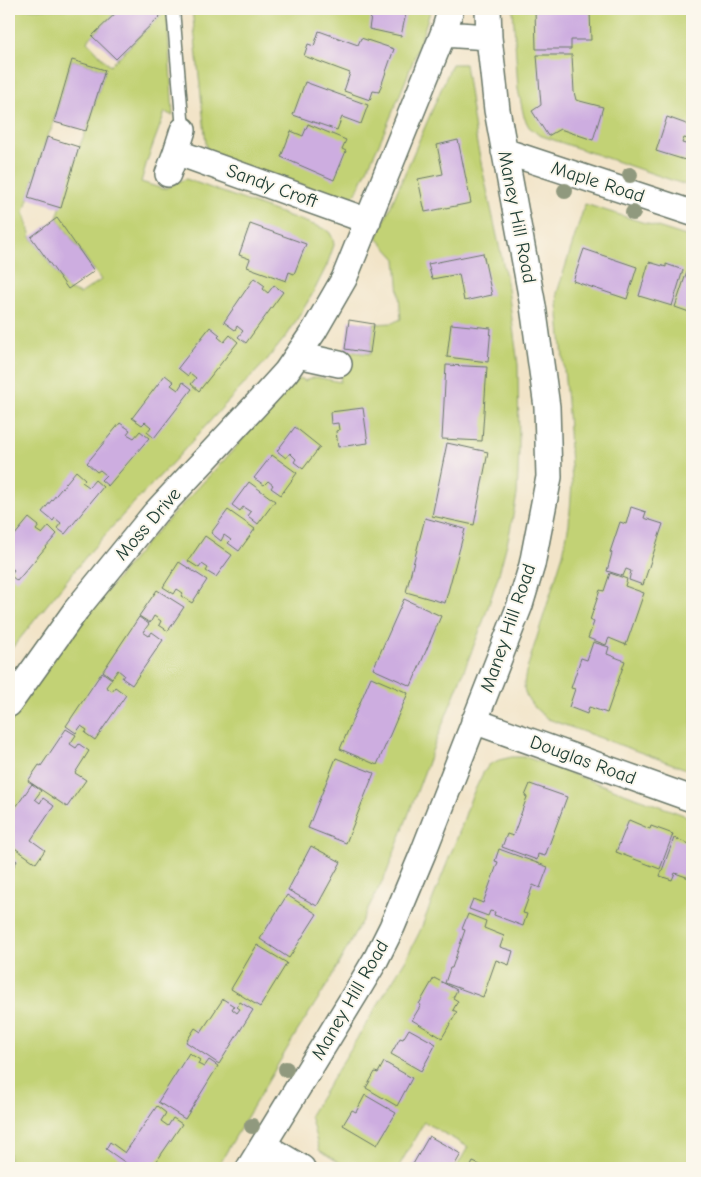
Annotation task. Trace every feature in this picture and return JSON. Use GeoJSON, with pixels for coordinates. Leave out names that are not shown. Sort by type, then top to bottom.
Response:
{"type":"FeatureCollection","features":[{"type":"Feature","properties":{"kind":"street"},"geometry":{"type":"LineString","coordinates":[[368,221],[452,9]]}},
{"type":"Feature","properties":{"kind":"street","name":"Maney Hill Road"},"geometry":{"type":"LineString","coordinates":[[248,1168],[362,983],[388,935],[423,853],[520,605],[532,565],[549,477],[547,407],[533,306],[497,110],[488,38],[488,9]]}},
{"type":"Feature","properties":{"kind":"street"},"geometry":{"type":"LineString","coordinates":[[443,34],[488,38]]}},
{"type":"Feature","properties":{"kind":"street","name":"Maple Road"},"geometry":{"type":"LineString","coordinates":[[504,151],[692,213]]}},
{"type":"Feature","properties":{"kind":"street","name":"Sandy Croft"},"geometry":{"type":"LineString","coordinates":[[175,152],[368,221]]}},
{"type":"Feature","properties":{"kind":"street","name":"Moss Drive"},"geometry":{"type":"LineString","coordinates":[[9,704],[76,610],[155,513],[286,372],[314,331],[344,278],[368,221]]}},
{"type":"Feature","properties":{"kind":"street"},"geometry":{"type":"LineString","coordinates":[[298,355],[339,364]]}},
{"type":"Feature","properties":{"kind":"street","name":"Douglas Road"},"geometry":{"type":"LineString","coordinates":[[474,721],[692,798]]}},
{"type":"Feature","properties":{"kind":"street"},"geometry":{"type":"LineString","coordinates":[[263,1145],[302,1168]]}},
{"type":"Feature","properties":{"kind":"lane"},"geometry":{"type":"LineString","coordinates":[[173,9],[175,152]]}},
{"type":"Feature","properties":{"kind":"green space"},"geometry":{"type":"Polygon","coordinates":[[[9,9],[120,9],[87,41],[110,66],[162,14],[167,13],[173,116],[165,112],[141,182],[163,189],[186,179],[325,229],[330,233],[334,245],[327,265],[313,293],[288,334],[266,361],[88,554],[9,652],[9,9]],[[72,60],[24,212],[31,237],[68,289],[80,294],[101,280],[57,218],[105,70],[72,60]]]}},
{"type":"Feature","properties":{"kind":"green space"},"geometry":{"type":"Polygon","coordinates":[[[192,9],[431,9],[397,102],[356,193],[351,197],[342,199],[207,153],[192,9]]]}},
{"type":"Feature","properties":{"kind":"green space"},"geometry":{"type":"Polygon","coordinates":[[[513,9],[692,9],[692,187],[539,135],[529,127],[524,117],[518,89],[513,9]]]}},
{"type":"Feature","properties":{"kind":"green space"},"geometry":{"type":"Polygon","coordinates":[[[452,64],[465,64],[477,144],[507,282],[518,365],[519,450],[517,495],[498,577],[482,625],[387,872],[327,985],[217,1168],[9,1168],[9,716],[42,670],[149,540],[294,382],[299,379],[304,381],[316,377],[340,382],[345,351],[370,354],[374,324],[392,323],[401,319],[396,259],[377,238],[452,64]]]}},
{"type":"Feature","properties":{"kind":"green space"},"geometry":{"type":"Polygon","coordinates":[[[585,204],[692,238],[692,771],[548,719],[532,704],[524,690],[526,672],[563,554],[569,524],[572,484],[568,413],[557,293],[585,204]]]}},
{"type":"Feature","properties":{"kind":"green space"},"geometry":{"type":"Polygon","coordinates":[[[512,757],[526,757],[692,818],[692,1168],[456,1168],[468,1147],[424,1122],[398,1168],[348,1168],[319,1150],[310,1115],[406,959],[420,931],[471,798],[483,773],[489,765],[512,757]]]}},
{"type":"Feature","properties":{"kind":"building"},"geometry":{"type":"Polygon","coordinates":[[[120,9],[157,9],[162,14],[116,59],[92,36],[120,9]]]}},
{"type":"Feature","properties":{"kind":"building"},"geometry":{"type":"Polygon","coordinates":[[[339,9],[407,9],[401,36],[369,29],[371,16],[339,9]]]}},
{"type":"Feature","properties":{"kind":"building"},"geometry":{"type":"Polygon","coordinates":[[[535,9],[590,11],[591,40],[571,40],[571,49],[536,49],[535,9]]]}},
{"type":"Feature","properties":{"kind":"building"},"geometry":{"type":"Polygon","coordinates":[[[319,31],[358,45],[361,38],[394,49],[379,92],[373,91],[370,100],[344,91],[350,73],[304,56],[308,44],[314,46],[319,31]]]}},
{"type":"Feature","properties":{"kind":"building"},"geometry":{"type":"Polygon","coordinates":[[[537,55],[572,55],[576,100],[603,107],[593,140],[560,129],[548,136],[532,111],[541,105],[537,55]]]}},
{"type":"Feature","properties":{"kind":"building"},"geometry":{"type":"Polygon","coordinates":[[[72,60],[105,70],[86,131],[54,122],[72,60]]]}},
{"type":"Feature","properties":{"kind":"building"},"geometry":{"type":"Polygon","coordinates":[[[305,82],[368,105],[361,124],[342,117],[337,130],[293,115],[305,82]]]}},
{"type":"Feature","properties":{"kind":"building"},"geometry":{"type":"Polygon","coordinates":[[[667,117],[689,125],[688,128],[691,128],[688,139],[684,138],[682,143],[689,145],[685,160],[656,151],[667,117]]]}},
{"type":"Feature","properties":{"kind":"building"},"geometry":{"type":"Polygon","coordinates":[[[308,124],[346,140],[342,149],[346,151],[334,180],[281,157],[291,131],[303,136],[308,124]]]}},
{"type":"Feature","properties":{"kind":"building"},"geometry":{"type":"Polygon","coordinates":[[[47,137],[79,147],[61,208],[28,198],[47,137]]]}},
{"type":"Feature","properties":{"kind":"building"},"geometry":{"type":"Polygon","coordinates":[[[458,140],[471,203],[425,212],[418,179],[443,174],[437,145],[458,140]]]}},
{"type":"Feature","properties":{"kind":"building"},"geometry":{"type":"Polygon","coordinates":[[[57,218],[94,271],[68,289],[31,237],[57,218]]]}},
{"type":"Feature","properties":{"kind":"building"},"geometry":{"type":"Polygon","coordinates":[[[250,224],[306,244],[294,274],[289,272],[286,281],[247,267],[250,259],[239,255],[250,224]]]}},
{"type":"Feature","properties":{"kind":"building"},"geometry":{"type":"Polygon","coordinates":[[[584,249],[637,267],[627,299],[573,281],[584,249]]]}},
{"type":"Feature","properties":{"kind":"building"},"geometry":{"type":"Polygon","coordinates":[[[483,253],[492,295],[464,301],[459,274],[432,279],[428,264],[483,253]]]}},
{"type":"Feature","properties":{"kind":"building"},"geometry":{"type":"Polygon","coordinates":[[[649,262],[666,267],[666,264],[683,270],[672,306],[639,296],[649,262]]]}},
{"type":"Feature","properties":{"kind":"building"},"geometry":{"type":"Polygon","coordinates":[[[687,271],[692,273],[692,313],[675,307],[687,271]]]}},
{"type":"Feature","properties":{"kind":"building"},"geometry":{"type":"Polygon","coordinates":[[[254,278],[265,286],[263,289],[268,293],[274,285],[283,292],[246,343],[238,337],[243,331],[237,326],[235,330],[224,322],[254,278]]]}},
{"type":"Feature","properties":{"kind":"building"},"geometry":{"type":"Polygon","coordinates":[[[349,320],[374,324],[370,353],[345,349],[349,320]]]}},
{"type":"Feature","properties":{"kind":"building"},"geometry":{"type":"Polygon","coordinates":[[[451,324],[491,328],[488,362],[447,357],[451,324]]]}},
{"type":"Feature","properties":{"kind":"building"},"geometry":{"type":"Polygon","coordinates":[[[210,327],[220,335],[218,337],[224,342],[230,335],[238,342],[199,391],[191,384],[196,378],[190,373],[188,376],[178,368],[210,327]]]}},
{"type":"Feature","properties":{"kind":"building"},"geometry":{"type":"Polygon","coordinates":[[[446,365],[487,367],[482,441],[442,439],[446,365]]]}},
{"type":"Feature","properties":{"kind":"building"},"geometry":{"type":"Polygon","coordinates":[[[165,375],[174,382],[171,385],[178,390],[183,382],[192,389],[154,438],[147,432],[151,427],[145,422],[142,425],[132,418],[165,375]]]}},
{"type":"Feature","properties":{"kind":"building"},"geometry":{"type":"Polygon","coordinates":[[[363,408],[368,443],[338,447],[336,431],[339,430],[338,423],[331,424],[330,412],[363,408]]]}},
{"type":"Feature","properties":{"kind":"building"},"geometry":{"type":"Polygon","coordinates":[[[120,423],[130,430],[127,434],[134,438],[140,431],[149,438],[108,486],[101,480],[106,475],[100,470],[97,472],[87,463],[120,423]]]}},
{"type":"Feature","properties":{"kind":"building"},"geometry":{"type":"Polygon","coordinates":[[[295,427],[320,447],[303,469],[294,462],[296,459],[290,453],[286,458],[277,451],[295,427]]]}},
{"type":"Feature","properties":{"kind":"building"},"geometry":{"type":"Polygon","coordinates":[[[447,443],[488,452],[474,525],[432,516],[447,443]]]}},
{"type":"Feature","properties":{"kind":"building"},"geometry":{"type":"Polygon","coordinates":[[[272,455],[297,473],[281,495],[271,488],[273,485],[268,481],[264,485],[254,478],[272,455]]]}},
{"type":"Feature","properties":{"kind":"building"},"geometry":{"type":"Polygon","coordinates":[[[76,471],[85,479],[82,482],[89,487],[95,480],[103,487],[65,534],[57,528],[61,523],[55,518],[53,521],[42,512],[76,471]]]}},
{"type":"Feature","properties":{"kind":"building"},"geometry":{"type":"Polygon","coordinates":[[[249,482],[275,501],[258,524],[248,516],[251,512],[243,507],[240,511],[232,505],[249,482]]]}},
{"type":"Feature","properties":{"kind":"building"},"geometry":{"type":"Polygon","coordinates":[[[631,507],[646,512],[644,518],[663,524],[643,585],[629,580],[631,571],[626,569],[623,576],[607,571],[612,553],[610,552],[620,522],[626,524],[631,507]]]}},
{"type":"Feature","properties":{"kind":"building"},"geometry":{"type":"Polygon","coordinates":[[[228,510],[255,529],[239,551],[228,543],[231,540],[224,535],[221,541],[211,533],[228,510]]]}},
{"type":"Feature","properties":{"kind":"building"},"geometry":{"type":"Polygon","coordinates":[[[29,518],[39,526],[36,530],[42,534],[49,526],[57,534],[17,581],[10,575],[14,570],[9,565],[9,542],[29,518]]]}},
{"type":"Feature","properties":{"kind":"building"},"geometry":{"type":"Polygon","coordinates":[[[425,518],[465,529],[445,603],[406,592],[425,518]]]}},
{"type":"Feature","properties":{"kind":"building"},"geometry":{"type":"Polygon","coordinates":[[[205,536],[232,555],[216,577],[206,571],[208,568],[202,564],[199,568],[188,561],[205,536]]]}},
{"type":"Feature","properties":{"kind":"building"},"geometry":{"type":"Polygon","coordinates":[[[179,562],[207,580],[192,603],[181,596],[183,593],[177,589],[174,594],[163,587],[179,562]]]}},
{"type":"Feature","properties":{"kind":"building"},"geometry":{"type":"Polygon","coordinates":[[[610,573],[627,579],[625,586],[644,593],[626,645],[609,638],[606,645],[588,638],[594,622],[590,620],[600,590],[604,591],[610,573]]]}},
{"type":"Feature","properties":{"kind":"building"},"geometry":{"type":"Polygon","coordinates":[[[157,590],[184,607],[168,631],[159,625],[161,621],[154,616],[150,623],[139,616],[157,590]]]}},
{"type":"Feature","properties":{"kind":"building"},"geometry":{"type":"Polygon","coordinates":[[[404,599],[441,616],[411,686],[373,669],[404,599]]]}},
{"type":"Feature","properties":{"kind":"building"},"geometry":{"type":"Polygon","coordinates":[[[139,617],[149,624],[143,632],[149,636],[152,632],[163,640],[132,685],[122,678],[124,675],[118,670],[112,678],[103,671],[139,617]]]}},
{"type":"Feature","properties":{"kind":"building"},"geometry":{"type":"Polygon","coordinates":[[[593,642],[609,647],[607,654],[625,661],[607,713],[589,707],[587,714],[569,707],[575,689],[571,688],[581,658],[587,660],[593,642]]]}},
{"type":"Feature","properties":{"kind":"building"},"geometry":{"type":"Polygon","coordinates":[[[102,672],[112,679],[106,687],[112,691],[115,687],[126,695],[95,740],[85,733],[87,730],[81,726],[76,733],[66,726],[102,672]]]}},
{"type":"Feature","properties":{"kind":"building"},"geometry":{"type":"Polygon","coordinates":[[[371,677],[408,693],[377,765],[340,749],[371,677]]]}},
{"type":"Feature","properties":{"kind":"building"},"geometry":{"type":"Polygon","coordinates":[[[66,729],[76,735],[70,744],[76,748],[79,744],[89,751],[75,773],[86,780],[67,807],[28,781],[39,765],[41,766],[66,729]]]}},
{"type":"Feature","properties":{"kind":"building"},"geometry":{"type":"Polygon","coordinates":[[[336,758],[374,773],[346,843],[308,828],[336,758]]]}},
{"type":"Feature","properties":{"kind":"building"},"geometry":{"type":"Polygon","coordinates":[[[32,784],[41,791],[35,799],[40,803],[43,798],[54,806],[31,840],[45,850],[36,863],[9,844],[9,817],[32,784]]]}},
{"type":"Feature","properties":{"kind":"building"},"geometry":{"type":"Polygon","coordinates":[[[530,784],[567,797],[545,856],[538,854],[537,860],[502,847],[507,834],[513,836],[530,784]]]}},
{"type":"Feature","properties":{"kind":"building"},"geometry":{"type":"Polygon","coordinates":[[[629,820],[650,829],[651,826],[673,834],[660,869],[616,852],[629,820]]]}},
{"type":"Feature","properties":{"kind":"building"},"geometry":{"type":"Polygon","coordinates":[[[674,838],[692,845],[692,879],[675,873],[672,880],[660,876],[674,838]]]}},
{"type":"Feature","properties":{"kind":"building"},"geometry":{"type":"Polygon","coordinates":[[[311,846],[341,862],[317,906],[288,890],[311,846]]]}},
{"type":"Feature","properties":{"kind":"building"},"geometry":{"type":"Polygon","coordinates":[[[499,849],[548,867],[540,888],[533,885],[523,913],[527,914],[523,926],[494,915],[495,912],[490,911],[488,916],[469,909],[473,899],[483,903],[498,862],[495,861],[499,849]]]}},
{"type":"Feature","properties":{"kind":"building"},"geometry":{"type":"Polygon","coordinates":[[[9,855],[17,861],[9,874],[9,855]]]}},
{"type":"Feature","properties":{"kind":"building"},"geometry":{"type":"Polygon","coordinates":[[[287,895],[317,914],[289,958],[260,939],[287,895]]]}},
{"type":"Feature","properties":{"kind":"building"},"geometry":{"type":"Polygon","coordinates":[[[468,914],[486,921],[484,928],[504,936],[500,947],[513,951],[509,965],[496,960],[483,997],[445,983],[465,930],[462,929],[468,914]]]}},
{"type":"Feature","properties":{"kind":"building"},"geometry":{"type":"Polygon","coordinates":[[[257,945],[287,963],[260,1007],[231,989],[257,945]]]}},
{"type":"Feature","properties":{"kind":"building"},"geometry":{"type":"Polygon","coordinates":[[[434,978],[457,990],[453,998],[458,1001],[453,1010],[457,1012],[442,1038],[412,1020],[434,978]]]}},
{"type":"Feature","properties":{"kind":"building"},"geometry":{"type":"Polygon","coordinates":[[[223,999],[234,1006],[232,1009],[237,1013],[240,1009],[237,1007],[240,1002],[253,1010],[219,1064],[186,1042],[195,1028],[201,1032],[223,999]]]}},
{"type":"Feature","properties":{"kind":"building"},"geometry":{"type":"Polygon","coordinates":[[[409,1029],[436,1044],[421,1071],[391,1054],[400,1038],[403,1039],[409,1029]]]}},
{"type":"Feature","properties":{"kind":"building"},"geometry":{"type":"Polygon","coordinates":[[[189,1053],[200,1060],[198,1064],[204,1067],[209,1060],[218,1066],[185,1119],[158,1102],[189,1053]]]}},
{"type":"Feature","properties":{"kind":"building"},"geometry":{"type":"Polygon","coordinates":[[[384,1062],[412,1078],[397,1106],[366,1088],[375,1072],[378,1073],[384,1062]]]}},
{"type":"Feature","properties":{"kind":"building"},"geometry":{"type":"Polygon","coordinates":[[[365,1095],[396,1113],[377,1145],[343,1125],[352,1110],[356,1112],[365,1095]]]}},
{"type":"Feature","properties":{"kind":"building"},"geometry":{"type":"Polygon","coordinates":[[[157,1106],[166,1113],[161,1121],[168,1126],[173,1118],[182,1124],[152,1168],[133,1168],[106,1149],[110,1142],[125,1153],[157,1106]]]}},
{"type":"Feature","properties":{"kind":"building"},"geometry":{"type":"Polygon","coordinates":[[[429,1136],[461,1154],[453,1168],[415,1168],[412,1166],[429,1136]]]}},
{"type":"Feature","properties":{"kind":"building"},"geometry":{"type":"Polygon","coordinates":[[[473,1162],[487,1168],[470,1168],[473,1162]]]}}]}
